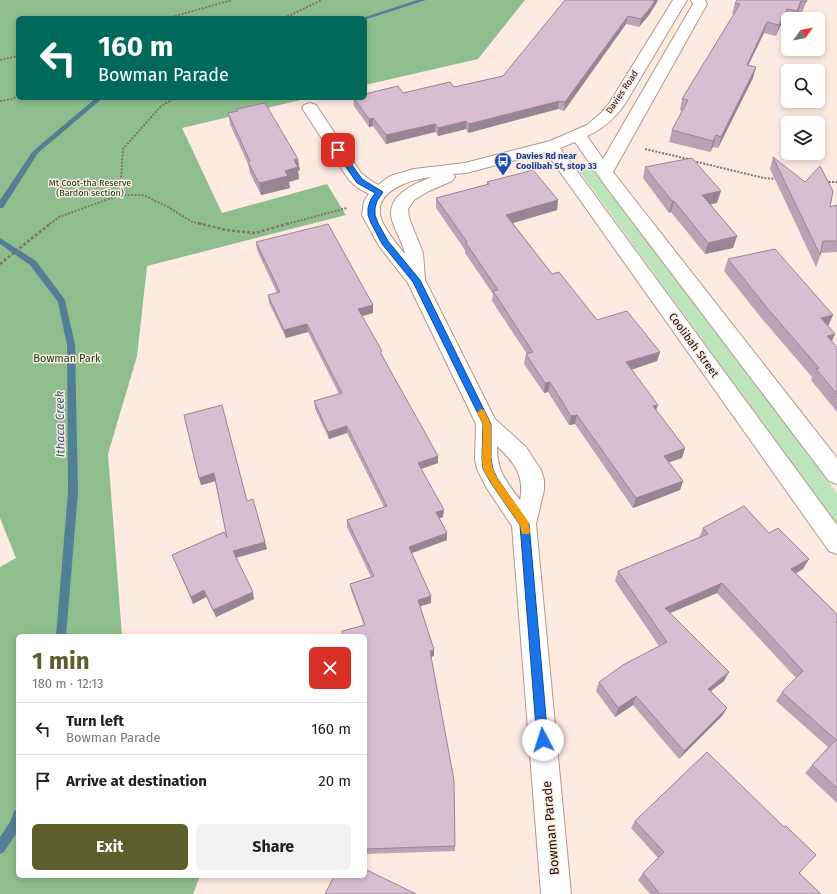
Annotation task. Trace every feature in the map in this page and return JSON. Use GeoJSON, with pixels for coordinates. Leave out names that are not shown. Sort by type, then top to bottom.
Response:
{"type":"FeatureCollection","features":[{"type":"Feature","properties":{"kind":"street","name":"Davies Road"},"geometry":{"type":"LineString","coordinates":[[381,194],[420,173],[466,168],[550,146],[592,128],[613,110],[680,0]]}},
{"type":"Feature","properties":{"kind":"street"},"geometry":{"type":"LineString","coordinates":[[600,167],[700,4],[698,0]]}},
{"type":"Feature","properties":{"kind":"street"},"geometry":{"type":"LineString","coordinates":[[310,108],[359,181],[381,194]]}},
{"type":"Feature","properties":{"kind":"street"},"geometry":{"type":"LineString","coordinates":[[578,135],[600,167],[837,475]]}},
{"type":"Feature","properties":{"kind":"street","name":"Coolibah Street"},"geometry":{"type":"LineString","coordinates":[[550,146],[837,544]]}},
{"type":"Feature","properties":{"kind":"street"},"geometry":{"type":"LineString","coordinates":[[566,167],[600,167]]}},
{"type":"Feature","properties":{"kind":"street","name":"Davies Road"},"geometry":{"type":"LineString","coordinates":[[411,193],[466,168]]}},
{"type":"Feature","properties":{"kind":"street","name":"Bowman Parade"},"geometry":{"type":"LineString","coordinates":[[411,193],[403,201],[400,209],[400,218],[414,250],[416,280]]}},
{"type":"Feature","properties":{"kind":"street","name":"Bowman Parade"},"geometry":{"type":"LineString","coordinates":[[381,194],[372,215],[385,242],[416,280],[487,424],[521,456],[532,476],[532,491],[524,524],[556,894]]}},
{"type":"Feature","properties":{"kind":"street","name":"Bowman Parade"},"geometry":{"type":"LineString","coordinates":[[487,424],[486,459],[488,469],[494,481],[524,524]]}},
{"type":"Feature","properties":{"kind":"path"},"geometry":{"type":"LineString","coordinates":[[175,16],[232,0]]}},
{"type":"Feature","properties":{"kind":"path"},"geometry":{"type":"LineString","coordinates":[[288,16],[322,0]]}},
{"type":"Feature","properties":{"kind":"path"},"geometry":{"type":"LineString","coordinates":[[0,60],[16,56]]}},
{"type":"Feature","properties":{"kind":"path"},"geometry":{"type":"LineString","coordinates":[[0,101],[16,97]]}},
{"type":"Feature","properties":{"kind":"path"},"geometry":{"type":"LineString","coordinates":[[120,195],[123,149],[161,106],[172,100]]}},
{"type":"Feature","properties":{"kind":"path"},"geometry":{"type":"LineString","coordinates":[[639,147],[764,178],[778,179]]}},
{"type":"Feature","properties":{"kind":"path"},"geometry":{"type":"LineString","coordinates":[[821,182],[837,182]]}},
{"type":"Feature","properties":{"kind":"path"},"geometry":{"type":"LineString","coordinates":[[0,264],[59,217],[120,195],[143,195],[170,208],[192,222],[226,230],[255,233],[349,208],[381,194]]}},
{"type":"Feature","properties":{"kind":"green space"},"geometry":{"type":"Polygon","coordinates":[[[0,0],[525,0],[478,59],[367,85],[367,16],[16,16],[16,100],[301,100],[182,128],[222,213],[327,184],[346,215],[147,266],[137,356],[108,454],[122,634],[16,634],[16,878],[199,878],[193,894],[0,894],[0,567],[16,558],[0,518],[0,0]]]}},
{"type":"Feature","properties":{"kind":"green space"},"geometry":{"type":"Polygon","coordinates":[[[585,166],[595,169],[837,493],[837,524],[580,172],[585,166]]]}},
{"type":"Feature","properties":{"kind":"building"},"geometry":{"type":"Polygon","coordinates":[[[565,0],[655,0],[641,19],[628,16],[565,102],[559,101],[469,124],[466,121],[438,128],[435,124],[386,135],[373,118],[369,119],[355,100],[367,100],[367,94],[398,86],[403,93],[450,82],[454,87],[503,76],[565,0]]]}},
{"type":"Feature","properties":{"kind":"building"},"geometry":{"type":"Polygon","coordinates":[[[737,0],[807,0],[806,2],[801,1],[797,11],[787,9],[786,12],[781,12],[781,21],[779,25],[767,22],[747,65],[756,67],[721,137],[716,135],[713,141],[672,130],[688,100],[682,99],[740,4],[735,3],[737,0]]]}},
{"type":"Feature","properties":{"kind":"building"},"geometry":{"type":"Polygon","coordinates":[[[265,103],[298,159],[294,160],[298,167],[285,171],[288,176],[259,183],[248,162],[250,161],[228,113],[238,111],[237,109],[265,103]]]}},
{"type":"Feature","properties":{"kind":"building"},"geometry":{"type":"Polygon","coordinates":[[[773,157],[805,182],[820,166],[833,191],[830,207],[837,205],[837,241],[823,241],[820,255],[773,157]]]}},
{"type":"Feature","properties":{"kind":"building"},"geometry":{"type":"Polygon","coordinates":[[[692,158],[721,191],[702,195],[737,236],[708,243],[645,167],[692,158]]]}},
{"type":"Feature","properties":{"kind":"building"},"geometry":{"type":"Polygon","coordinates":[[[533,170],[558,200],[506,215],[552,274],[559,272],[597,320],[627,311],[660,352],[626,362],[658,405],[653,406],[685,448],[664,456],[683,481],[636,498],[577,415],[571,416],[550,382],[545,383],[526,354],[533,352],[493,291],[498,290],[436,198],[489,184],[487,182],[533,170]]]}},
{"type":"Feature","properties":{"kind":"building"},"geometry":{"type":"Polygon","coordinates":[[[328,224],[373,305],[358,309],[382,351],[380,352],[438,456],[418,463],[444,510],[436,512],[447,533],[409,547],[431,596],[418,600],[434,650],[430,651],[454,780],[455,846],[367,849],[367,634],[343,634],[342,631],[365,625],[350,584],[374,576],[347,520],[387,506],[347,426],[328,432],[314,401],[342,393],[307,324],[284,330],[268,295],[280,292],[256,242],[328,224]]]}},
{"type":"Feature","properties":{"kind":"building"},"geometry":{"type":"Polygon","coordinates":[[[775,249],[833,315],[821,318],[835,334],[827,336],[837,347],[837,394],[816,369],[819,368],[768,309],[728,259],[775,249]]]}},
{"type":"Feature","properties":{"kind":"building"},"geometry":{"type":"Polygon","coordinates":[[[222,405],[247,501],[253,499],[265,542],[233,551],[253,592],[213,610],[204,590],[191,597],[172,555],[224,532],[227,538],[214,473],[199,478],[184,415],[222,405]]]}},
{"type":"Feature","properties":{"kind":"building"},"geometry":{"type":"Polygon","coordinates":[[[744,506],[769,533],[778,528],[809,559],[791,569],[837,614],[837,788],[812,765],[836,740],[782,692],[803,671],[722,583],[665,608],[729,672],[708,689],[727,708],[684,751],[636,696],[618,708],[599,682],[623,665],[667,642],[618,571],[708,534],[703,528],[744,506]]]}},
{"type":"Feature","properties":{"kind":"building"},"geometry":{"type":"Polygon","coordinates":[[[707,752],[784,827],[786,826],[816,855],[799,873],[821,894],[660,894],[643,873],[664,852],[635,821],[707,752]]]}},
{"type":"Feature","properties":{"kind":"building"},"geometry":{"type":"Polygon","coordinates":[[[367,870],[416,894],[325,894],[333,878],[367,878],[367,870]]]}},
{"type":"Feature","properties":{"kind":"waterway"},"geometry":{"type":"LineString","coordinates":[[367,17],[423,0]]}},
{"type":"Feature","properties":{"kind":"waterway"},"geometry":{"type":"LineString","coordinates":[[0,206],[35,152],[98,100]]}},
{"type":"Feature","properties":{"kind":"waterway","name":"Ithaca Creek"},"geometry":{"type":"LineString","coordinates":[[0,240],[33,263],[62,302],[71,345],[73,492],[61,634]]}},
{"type":"Feature","properties":{"kind":"waterway","name":"Ithaca Creek"},"geometry":{"type":"LineString","coordinates":[[0,848],[16,822]]}},
{"type":"Feature","properties":{"kind":"slow traffic"},"geometry":{"type":"LineString","coordinates":[[481,413],[487,424],[488,437],[486,459],[488,469],[494,481],[524,524],[525,531]]}},
{"type":"Feature","properties":{"kind":"place","name":"Davies Rd near Coolibah St, stop 33"},"geometry":{"type":"Point","coordinates":[503,176]}},
{"type":"Feature","properties":{"kind":"route"},"geometry":{"type":"LineString","coordinates":[[338,150],[359,181],[379,192],[373,201],[372,208],[372,215],[375,223],[394,255],[416,280],[487,424],[488,437],[486,459],[488,469],[494,481],[524,524],[543,740]]}},
{"type":"Feature","properties":{"kind":"park label","name":"Mt Coot-tha Reserve (Bardon section)"},"geometry":{"type":"Point","coordinates":[90,188]}},
{"type":"Feature","properties":{"kind":"park label","name":"Bowman Park"},"geometry":{"type":"Point","coordinates":[67,358]}}]}
